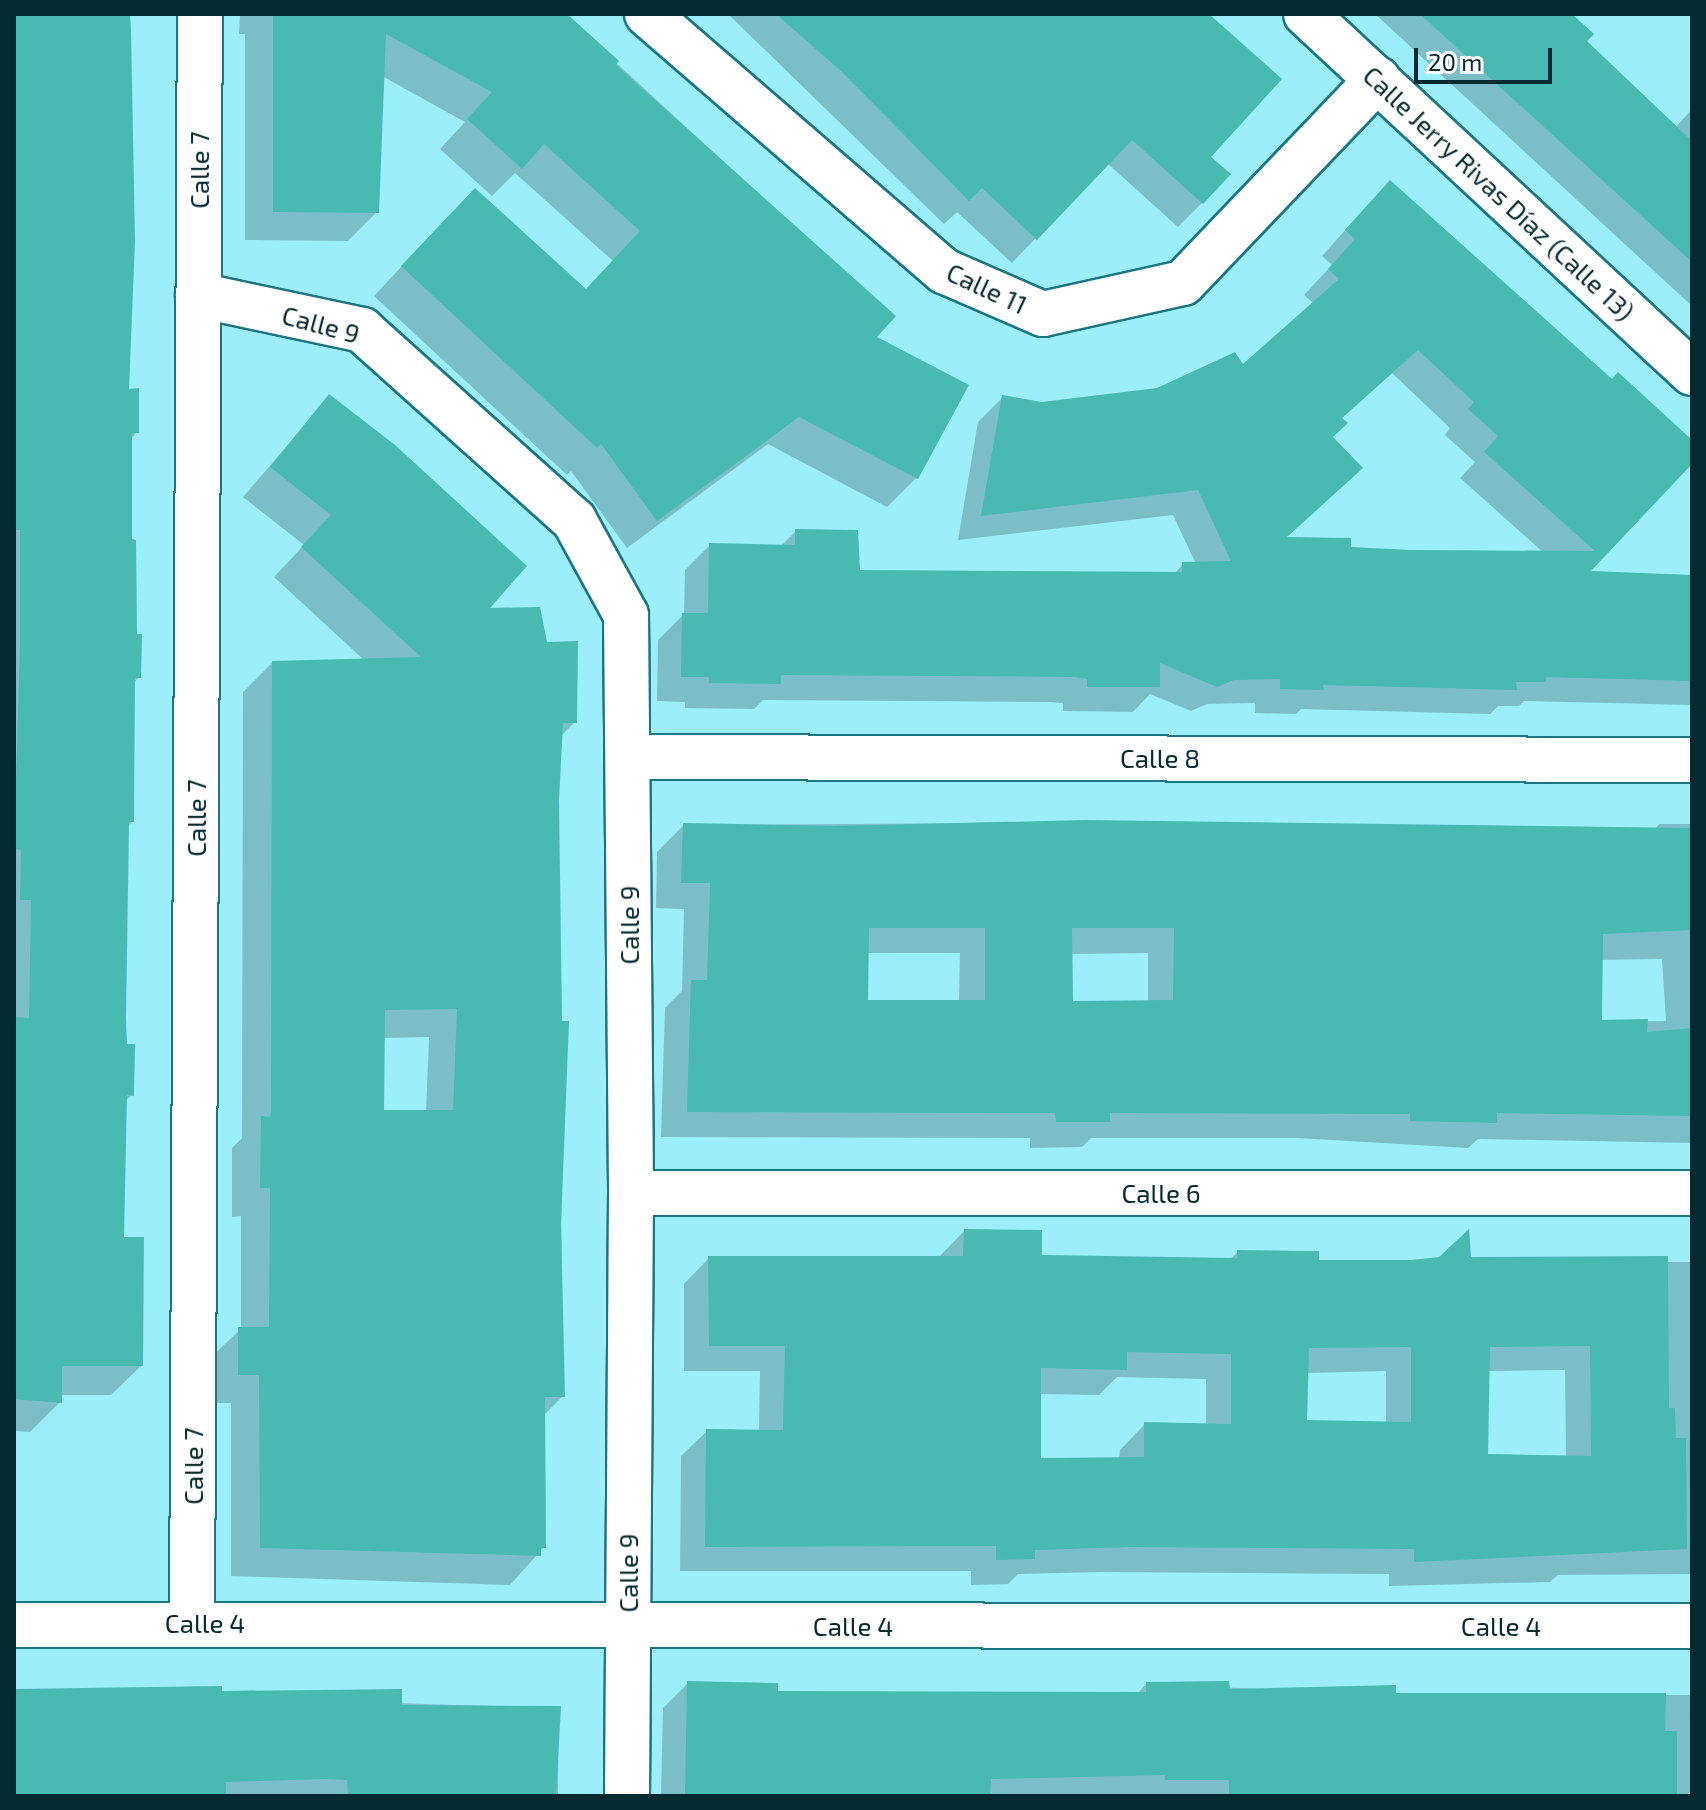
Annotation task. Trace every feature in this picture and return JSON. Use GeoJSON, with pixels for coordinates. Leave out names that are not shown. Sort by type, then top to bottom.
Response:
{"type":"FeatureCollection","features":[{"type":"Feature","properties":{"kind":"street","name":"Calle 7"},"geometry":{"type":"LineString","coordinates":[[192,1623],[200,14]]}},
{"type":"Feature","properties":{"kind":"street","name":"Calle 11"},"geometry":{"type":"LineString","coordinates":[[647,14],[944,271],[1043,314],[1183,283],[1378,79]]}},
{"type":"Feature","properties":{"kind":"street","name":"Calle Jerry Rivas Díaz (Calle 13)"},"geometry":{"type":"LineString","coordinates":[[1306,14],[1692,373]]}},
{"type":"Feature","properties":{"kind":"street","name":"Calle 9"},"geometry":{"type":"LineString","coordinates":[[198,295],[362,330],[574,520],[626,615],[631,1193],[627,1796]]}},
{"type":"Feature","properties":{"kind":"street","name":"Calle 8"},"geometry":{"type":"LineString","coordinates":[[628,757],[1692,760]]}},
{"type":"Feature","properties":{"kind":"street","name":"Calle 6"},"geometry":{"type":"LineString","coordinates":[[631,1193],[1692,1193]]}},
{"type":"Feature","properties":{"kind":"street","name":"Calle 4"},"geometry":{"type":"LineString","coordinates":[[14,1625],[1692,1626]]}},
{"type":"Feature","properties":{"kind":"building"},"geometry":{"type":"Polygon","coordinates":[[[14,14],[130,14],[131,30],[135,241],[129,389],[139,388],[139,433],[132,433],[132,539],[136,540],[137,634],[142,634],[141,678],[135,678],[134,822],[129,822],[126,1019],[127,1044],[135,1044],[134,1096],[127,1095],[124,1237],[144,1237],[143,1366],[62,1366],[62,1403],[14,1399],[14,1017],[29,1018],[31,900],[20,900],[21,850],[14,849],[20,530],[14,530],[14,14]]]}},
{"type":"Feature","properties":{"kind":"building"},"geometry":{"type":"Polygon","coordinates":[[[273,14],[567,14],[619,61],[616,65],[896,316],[877,337],[969,385],[918,479],[799,417],[657,521],[601,444],[597,448],[401,266],[475,188],[586,289],[640,231],[544,144],[522,169],[467,119],[492,92],[386,34],[379,213],[273,212],[273,14]]]}},
{"type":"Feature","properties":{"kind":"building"},"geometry":{"type":"Polygon","coordinates":[[[776,14],[1209,14],[1282,79],[1211,157],[1231,174],[1203,204],[1132,140],[1037,240],[982,188],[969,201],[842,72],[776,14]]]}},
{"type":"Feature","properties":{"kind":"building"},"geometry":{"type":"Polygon","coordinates":[[[1420,14],[1572,14],[1594,34],[1587,41],[1692,141],[1692,262],[1420,14]]]}},
{"type":"Feature","properties":{"kind":"building"},"geometry":{"type":"Polygon","coordinates":[[[1390,180],[1612,379],[1618,372],[1692,440],[1692,464],[1591,571],[1692,575],[1692,681],[1546,677],[1546,682],[1516,682],[1517,690],[1323,685],[1324,690],[1280,689],[1280,679],[1234,680],[1217,687],[1160,663],[1160,687],[1087,687],[1087,679],[1075,677],[781,675],[781,684],[709,683],[709,677],[681,677],[682,613],[708,613],[709,543],[795,545],[795,529],[858,530],[860,570],[1182,572],[1182,562],[1231,561],[1198,490],[981,516],[1002,395],[1042,402],[1157,388],[1235,352],[1243,364],[1339,279],[1328,269],[1355,239],[1345,230],[1390,180]],[[1418,350],[1342,418],[1348,423],[1333,437],[1363,468],[1287,537],[1351,538],[1351,547],[1410,550],[1595,551],[1484,452],[1498,436],[1468,409],[1474,402],[1418,350]]]}},
{"type":"Feature","properties":{"kind":"building"},"geometry":{"type":"Polygon","coordinates":[[[329,394],[395,445],[527,566],[490,608],[540,607],[547,642],[578,641],[577,723],[563,723],[559,801],[562,1021],[569,1021],[561,1224],[565,1397],[545,1397],[546,1548],[541,1548],[541,1556],[260,1548],[259,1375],[238,1375],[238,1327],[269,1327],[270,1188],[260,1188],[261,1116],[270,1117],[271,1111],[272,661],[421,657],[301,547],[331,515],[270,467],[329,394]],[[457,1009],[385,1010],[384,1110],[453,1110],[457,1009]]]}},
{"type":"Feature","properties":{"kind":"building"},"geometry":{"type":"Polygon","coordinates":[[[1085,820],[1692,828],[1692,930],[1603,934],[1602,1020],[1648,1019],[1647,1032],[1692,1028],[1692,1116],[1497,1113],[1497,1123],[1410,1121],[1410,1114],[1110,1113],[1110,1122],[1056,1122],[1055,1113],[687,1112],[691,980],[707,980],[710,883],[681,883],[683,823],[834,826],[1085,820]],[[869,928],[868,1000],[985,1000],[985,928],[869,928]],[[1072,928],[1073,1001],[1173,1000],[1174,928],[1072,928]]]}},
{"type":"Feature","properties":{"kind":"building"},"geometry":{"type":"Polygon","coordinates":[[[964,1229],[1042,1230],[1042,1255],[1237,1258],[1237,1250],[1319,1251],[1319,1260],[1411,1260],[1439,1257],[1469,1229],[1471,1257],[1668,1256],[1669,1408],[1675,1408],[1676,1438],[1686,1438],[1687,1549],[1414,1562],[1414,1549],[1129,1547],[1035,1550],[1035,1559],[996,1560],[996,1546],[705,1547],[706,1429],[783,1430],[785,1346],[709,1346],[708,1256],[963,1256],[964,1229]],[[1590,1346],[1490,1347],[1488,1454],[1591,1456],[1590,1346]],[[1411,1347],[1309,1348],[1307,1420],[1411,1422],[1411,1347]],[[1127,1352],[1127,1370],[1041,1368],[1041,1458],[1144,1457],[1144,1422],[1231,1424],[1231,1354],[1127,1352]]]}},
{"type":"Feature","properties":{"kind":"building"},"geometry":{"type":"Polygon","coordinates":[[[687,1681],[778,1683],[778,1691],[1146,1692],[1146,1682],[1229,1681],[1230,1689],[1396,1685],[1396,1693],[1666,1693],[1665,1731],[1677,1731],[1677,1796],[1229,1796],[1229,1780],[1165,1780],[1165,1775],[991,1779],[990,1796],[685,1796],[687,1681]]]}},
{"type":"Feature","properties":{"kind":"building"},"geometry":{"type":"Polygon","coordinates":[[[222,1686],[222,1691],[402,1689],[402,1705],[561,1706],[556,1796],[348,1796],[347,1780],[325,1779],[226,1782],[226,1796],[14,1796],[14,1689],[222,1686]]]}}]}
